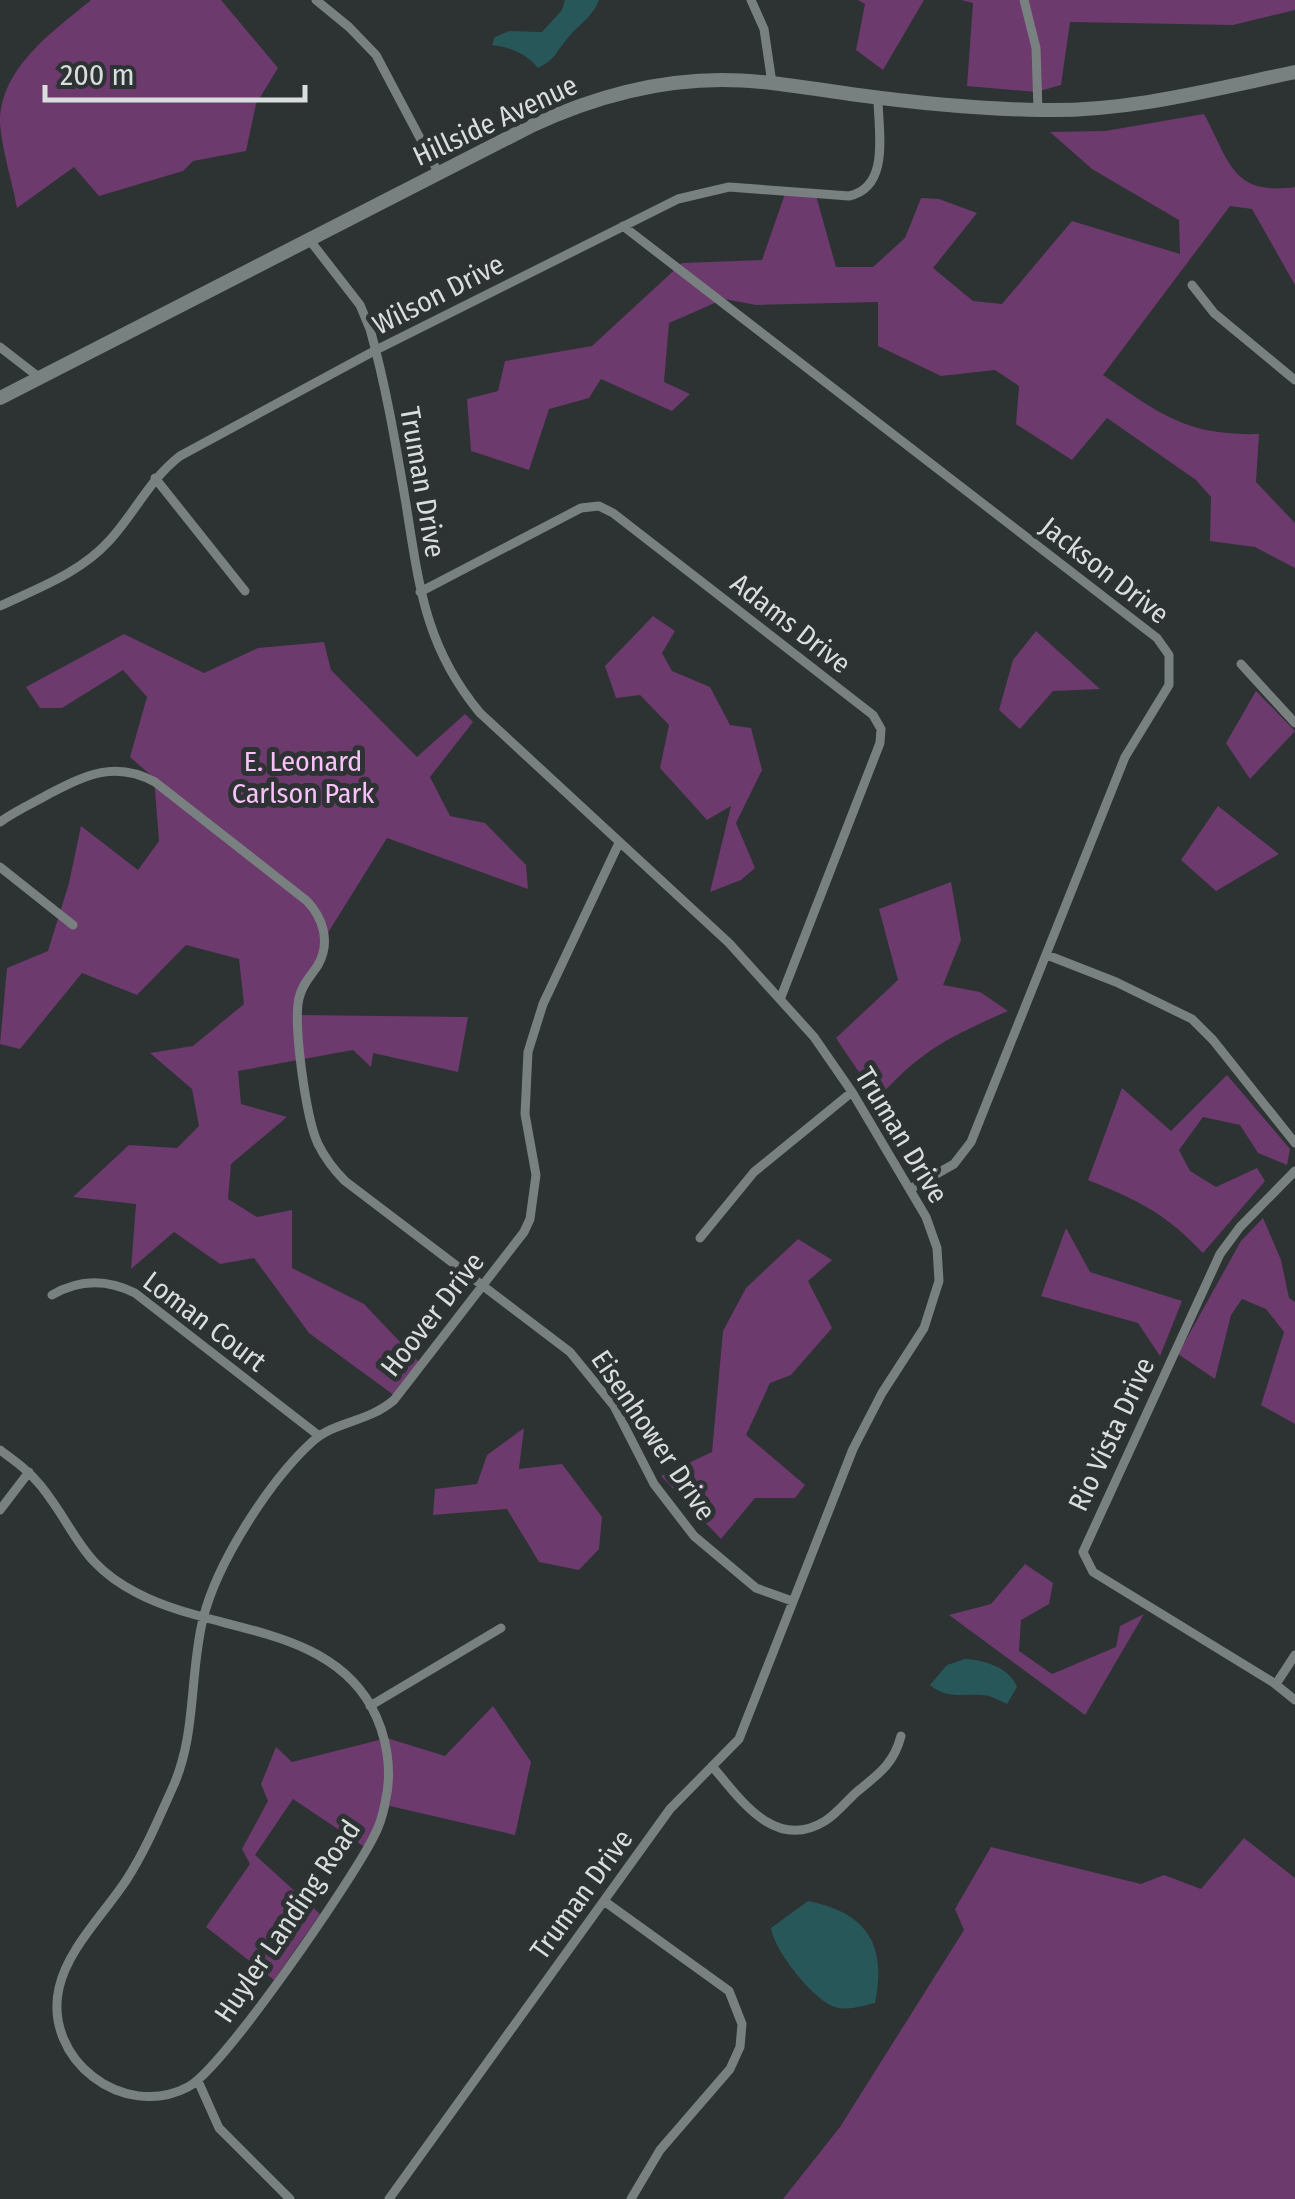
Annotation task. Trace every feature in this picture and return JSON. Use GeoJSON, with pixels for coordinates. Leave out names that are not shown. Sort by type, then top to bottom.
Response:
{"type":"FeatureCollection","features":[{"type":"Feature","properties":{"kind":"main road","name":"Hillside Avenue"},"geometry":{"type":"LineString","coordinates":[[0,398],[564,110],[613,95],[700,80],[772,83],[878,98],[1038,110],[1146,104],[1295,72]]}},
{"type":"Feature","properties":{"kind":"street"},"geometry":{"type":"LineString","coordinates":[[316,0],[376,54],[438,172],[422,181]]}},
{"type":"Feature","properties":{"kind":"street"},"geometry":{"type":"LineString","coordinates":[[751,0],[764,28],[772,83]]}},
{"type":"Feature","properties":{"kind":"street"},"geometry":{"type":"LineString","coordinates":[[1024,0],[1036,48],[1038,110]]}},
{"type":"Feature","properties":{"kind":"street","name":"Wilson Drive"},"geometry":{"type":"LineString","coordinates":[[0,606],[68,573],[97,553],[155,478],[196,447],[376,350],[678,199],[712,189],[749,186],[841,196],[857,194],[871,184],[878,168],[878,98]]}},
{"type":"Feature","properties":{"kind":"street","name":"Jackson Drive"},"geometry":{"type":"LineString","coordinates":[[623,226],[1164,646],[1171,665],[1169,686],[1126,757],[970,1142],[954,1164],[910,1190]]}},
{"type":"Feature","properties":{"kind":"street","name":"Truman Drive"},"geometry":{"type":"LineString","coordinates":[[308,238],[360,306],[376,350],[420,592],[440,654],[476,708],[729,943],[781,997],[852,1092],[926,1217],[937,1248],[936,1297],[924,1328],[866,1420],[792,1601],[746,1728],[730,1751],[670,1809],[390,2199]]}},
{"type":"Feature","properties":{"kind":"street"},"geometry":{"type":"LineString","coordinates":[[1192,285],[1214,314],[1295,380]]}},
{"type":"Feature","properties":{"kind":"street"},"geometry":{"type":"LineString","coordinates":[[0,347],[40,378]]}},
{"type":"Feature","properties":{"kind":"street"},"geometry":{"type":"LineString","coordinates":[[155,478],[245,592]]}},
{"type":"Feature","properties":{"kind":"street","name":"Adams Drive"},"geometry":{"type":"LineString","coordinates":[[420,592],[582,508],[599,506],[873,715],[880,729],[880,743],[781,997]]}},
{"type":"Feature","properties":{"kind":"street"},"geometry":{"type":"LineString","coordinates":[[1241,664],[1295,723]]}},
{"type":"Feature","properties":{"kind":"street","name":"Eisenhower Drive"},"geometry":{"type":"LineString","coordinates":[[0,822],[84,776],[106,770],[131,772],[155,782],[307,900],[320,918],[324,938],[321,958],[302,986],[298,1008],[310,1115],[318,1144],[345,1181],[555,1338],[587,1370],[614,1406],[654,1484],[694,1536],[756,1588],[792,1601]]}},
{"type":"Feature","properties":{"kind":"street","name":"Hoover Drive"},"geometry":{"type":"LineString","coordinates":[[198,2081],[163,2095],[134,2095],[107,2087],[88,2074],[71,2054],[60,2029],[57,2000],[69,1962],[142,1854],[185,1758],[203,1618],[251,1517],[294,1460],[318,1436],[371,1416],[394,1400],[524,1232],[536,1190],[525,1114],[528,1052],[543,1004],[619,843]]}},
{"type":"Feature","properties":{"kind":"street"},"geometry":{"type":"LineString","coordinates":[[0,867],[73,925]]}},
{"type":"Feature","properties":{"kind":"street"},"geometry":{"type":"LineString","coordinates":[[1047,956],[1116,982],[1192,1018],[1295,1144]]}},
{"type":"Feature","properties":{"kind":"street"},"geometry":{"type":"LineString","coordinates":[[700,1238],[754,1172],[852,1092]]}},
{"type":"Feature","properties":{"kind":"street","name":"Rio Vista Drive"},"geometry":{"type":"LineString","coordinates":[[1295,1171],[1240,1227],[1220,1254],[1082,1552],[1093,1572],[1276,1684],[1295,1700]]}},
{"type":"Feature","properties":{"kind":"street","name":"Loman Court"},"geometry":{"type":"LineString","coordinates":[[52,1295],[71,1286],[99,1282],[134,1293],[318,1436]]}},
{"type":"Feature","properties":{"kind":"street","name":"Huyler Landing Road"},"geometry":{"type":"LineString","coordinates":[[0,1450],[29,1472],[80,1547],[108,1574],[140,1595],[312,1650],[342,1670],[370,1706],[383,1734],[389,1770],[385,1806],[373,1838],[247,2022],[198,2081]]}},
{"type":"Feature","properties":{"kind":"street"},"geometry":{"type":"LineString","coordinates":[[0,1510],[29,1472]]}},
{"type":"Feature","properties":{"kind":"street"},"geometry":{"type":"LineString","coordinates":[[370,1706],[501,1628]]}},
{"type":"Feature","properties":{"kind":"street"},"geometry":{"type":"LineString","coordinates":[[1276,1684],[1295,1656]]}},
{"type":"Feature","properties":{"kind":"street"},"geometry":{"type":"LineString","coordinates":[[712,1766],[749,1810],[777,1828],[813,1827],[848,1802],[896,1757],[901,1736]]}},
{"type":"Feature","properties":{"kind":"street"},"geometry":{"type":"LineString","coordinates":[[604,1901],[728,1991],[742,2024],[740,2047],[730,2069],[660,2150],[631,2199]]}},
{"type":"Feature","properties":{"kind":"street"},"geometry":{"type":"LineString","coordinates":[[198,2081],[219,2128],[290,2199]]}},
{"type":"Feature","properties":{"kind":"green space"},"geometry":{"type":"Polygon","coordinates":[[[91,0],[221,0],[278,68],[256,104],[246,151],[193,161],[183,171],[99,196],[74,167],[17,208],[1,134],[2,103],[19,68],[32,52],[91,0]]]}},
{"type":"Feature","properties":{"kind":"green space"},"geometry":{"type":"Polygon","coordinates":[[[858,0],[924,0],[883,70],[856,50],[865,4],[858,0]]]}},
{"type":"Feature","properties":{"kind":"green space"},"geometry":{"type":"Polygon","coordinates":[[[961,0],[1295,0],[1295,10],[1233,25],[1070,22],[1061,85],[1036,92],[967,86],[973,3],[961,0]]]}},
{"type":"Feature","properties":{"kind":"green space"},"geometry":{"type":"Polygon","coordinates":[[[1204,114],[1228,161],[1245,181],[1274,188],[1295,187],[1295,285],[1252,209],[1230,206],[1103,375],[1175,420],[1212,431],[1259,434],[1256,482],[1295,523],[1295,568],[1255,547],[1210,541],[1211,497],[1196,480],[1107,418],[1072,460],[1016,424],[1019,386],[995,370],[941,376],[878,346],[878,302],[756,305],[724,299],[669,323],[664,382],[690,394],[672,411],[601,379],[589,398],[549,409],[529,470],[471,451],[467,399],[498,391],[505,361],[592,346],[682,263],[762,260],[786,191],[815,192],[836,267],[873,267],[905,238],[921,198],[939,199],[977,213],[933,268],[973,301],[1002,304],[1072,221],[1180,254],[1179,220],[1092,169],[1050,132],[1105,131],[1204,114]]]}},
{"type":"Feature","properties":{"kind":"green space"},"geometry":{"type":"Polygon","coordinates":[[[653,616],[675,631],[662,653],[672,671],[710,687],[730,725],[751,728],[762,770],[736,823],[755,868],[741,880],[710,892],[731,806],[707,820],[660,768],[669,725],[640,695],[616,698],[605,666],[653,616]]]}},
{"type":"Feature","properties":{"kind":"green space"},"geometry":{"type":"Polygon","coordinates":[[[1036,631],[1100,689],[1053,691],[1020,729],[999,710],[1013,660],[1036,631]]]}},
{"type":"Feature","properties":{"kind":"green space","name":"E. Leonard Carlson Park"},"geometry":{"type":"Polygon","coordinates":[[[124,634],[204,673],[258,648],[324,642],[331,670],[417,757],[465,714],[473,722],[430,777],[450,816],[485,823],[526,865],[528,889],[387,838],[326,936],[298,1015],[468,1017],[458,1072],[373,1053],[371,1067],[353,1050],[238,1071],[241,1104],[287,1117],[231,1164],[228,1199],[257,1217],[292,1210],[292,1268],[364,1304],[420,1363],[395,1396],[309,1333],[254,1258],[220,1264],[174,1232],[131,1269],[136,1204],[73,1197],[129,1145],[177,1148],[199,1126],[192,1089],[150,1053],[193,1046],[244,1004],[239,959],[186,945],[137,995],[82,973],[20,1049],[0,1044],[7,968],[48,951],[81,826],[138,870],[159,841],[154,778],[130,757],[147,697],[123,670],[62,708],[40,708],[26,687],[124,634]]]}},
{"type":"Feature","properties":{"kind":"green space"},"geometry":{"type":"Polygon","coordinates":[[[1256,691],[1295,731],[1250,779],[1226,743],[1256,691]]]}},
{"type":"Feature","properties":{"kind":"green space"},"geometry":{"type":"Polygon","coordinates":[[[1218,806],[1279,854],[1216,891],[1181,860],[1218,806]]]}},
{"type":"Feature","properties":{"kind":"green space"},"geometry":{"type":"Polygon","coordinates":[[[951,882],[961,940],[943,985],[980,992],[1008,1011],[937,1046],[877,1099],[836,1038],[898,980],[879,909],[951,882]]]}},
{"type":"Feature","properties":{"kind":"green space"},"geometry":{"type":"Polygon","coordinates":[[[1227,1075],[1290,1149],[1287,1165],[1258,1153],[1240,1125],[1203,1117],[1179,1150],[1190,1171],[1216,1187],[1257,1168],[1265,1181],[1203,1253],[1150,1209],[1088,1180],[1122,1088],[1171,1131],[1227,1075]]]}},
{"type":"Feature","properties":{"kind":"green space"},"geometry":{"type":"Polygon","coordinates":[[[1263,1218],[1281,1260],[1289,1298],[1295,1302],[1295,1424],[1261,1405],[1284,1332],[1266,1309],[1242,1299],[1231,1315],[1215,1379],[1178,1354],[1241,1241],[1263,1218]]]}},
{"type":"Feature","properties":{"kind":"green space"},"geometry":{"type":"Polygon","coordinates":[[[1066,1228],[1090,1272],[1182,1301],[1160,1356],[1138,1323],[1041,1296],[1066,1228]]]}},
{"type":"Feature","properties":{"kind":"green space"},"geometry":{"type":"Polygon","coordinates":[[[798,1239],[832,1260],[808,1281],[832,1328],[791,1375],[770,1383],[746,1435],[805,1485],[795,1498],[755,1498],[721,1539],[661,1476],[712,1452],[723,1331],[746,1288],[798,1239]]]}},
{"type":"Feature","properties":{"kind":"green space"},"geometry":{"type":"Polygon","coordinates":[[[524,1428],[519,1469],[562,1464],[602,1517],[599,1549],[579,1570],[539,1562],[507,1509],[433,1515],[435,1489],[477,1484],[487,1455],[524,1428]]]}},
{"type":"Feature","properties":{"kind":"green space"},"geometry":{"type":"Polygon","coordinates":[[[1025,1564],[1053,1583],[1049,1604],[1021,1620],[1019,1651],[1052,1674],[1116,1647],[1120,1626],[1144,1614],[1085,1715],[949,1615],[991,1604],[1025,1564]]]}},
{"type":"Feature","properties":{"kind":"green space"},"geometry":{"type":"Polygon","coordinates":[[[493,1706],[531,1762],[515,1835],[390,1806],[366,1848],[293,1799],[255,1855],[320,1914],[274,1980],[206,1927],[250,1864],[242,1849],[268,1801],[261,1784],[276,1747],[292,1762],[387,1738],[445,1756],[493,1706]]]}},
{"type":"Feature","properties":{"kind":"green space"},"geometry":{"type":"Polygon","coordinates":[[[1244,1838],[1295,1878],[1295,2199],[783,2199],[840,2127],[964,1930],[955,1909],[991,1847],[1141,1884],[1164,1875],[1201,1889],[1244,1838]]]}},
{"type":"Feature","properties":{"kind":"water"},"geometry":{"type":"Polygon","coordinates":[[[565,0],[599,0],[544,65],[538,68],[518,52],[492,45],[495,37],[509,31],[542,32],[562,10],[565,0]]]}},
{"type":"Feature","properties":{"kind":"water"},"geometry":{"type":"Polygon","coordinates":[[[965,1659],[988,1663],[1014,1680],[1017,1687],[1007,1704],[984,1695],[948,1694],[930,1685],[947,1665],[965,1659]]]}},
{"type":"Feature","properties":{"kind":"water"},"geometry":{"type":"Polygon","coordinates":[[[808,1901],[845,1914],[868,1934],[878,1964],[875,2003],[835,2007],[816,1995],[787,1961],[771,1928],[808,1901]]]}}]}
